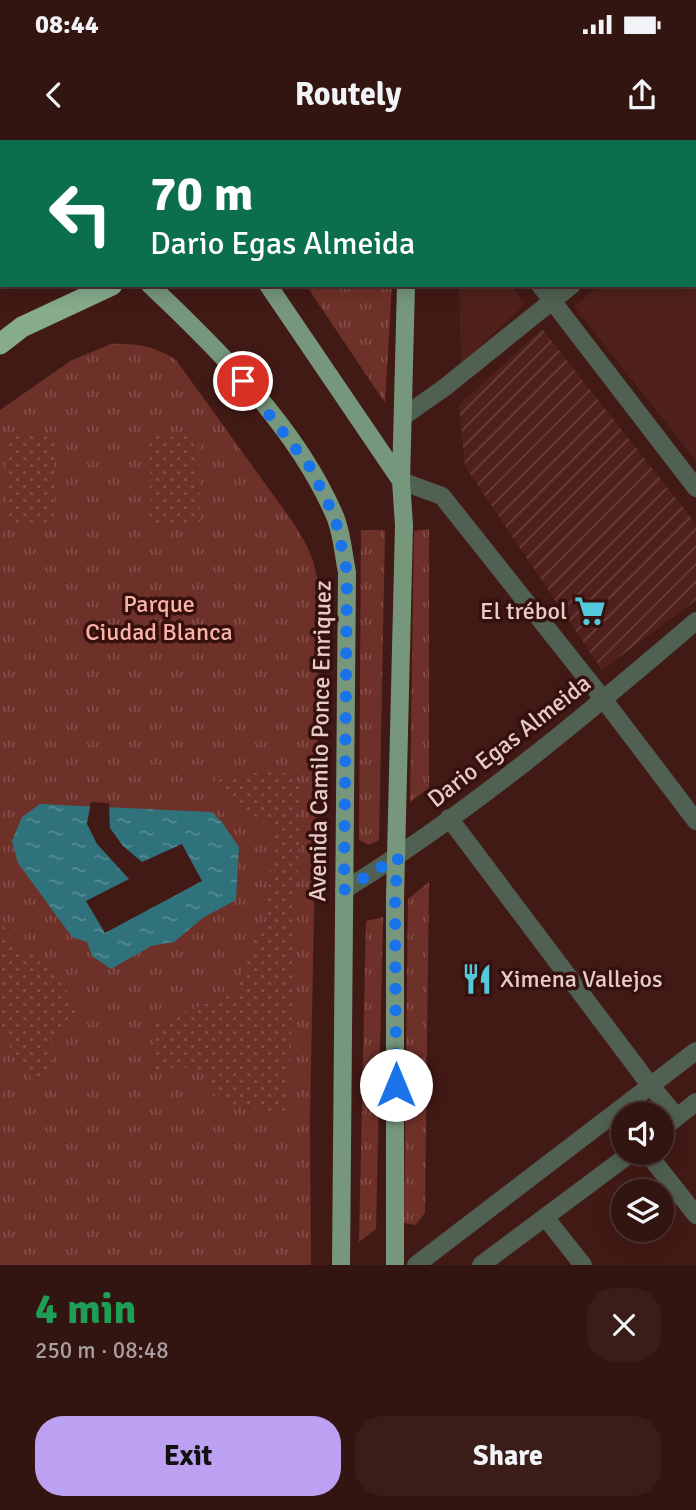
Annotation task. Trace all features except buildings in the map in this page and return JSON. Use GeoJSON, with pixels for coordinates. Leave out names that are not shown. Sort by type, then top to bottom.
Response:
{"type":"FeatureCollection","features":[{"type":"Feature","properties":{"kind":"highway"},"geometry":{"type":"LineString","coordinates":[[0,344],[22,327],[108,287]]}},
{"type":"Feature","properties":{"kind":"main road","name":"Avenida Camilo Ponce Enriquez"},"geometry":{"type":"LineString","coordinates":[[152,287],[194,325],[260,399],[310,467],[335,517],[347,572],[341,1265]]}},
{"type":"Feature","properties":{"kind":"main road"},"geometry":{"type":"LineString","coordinates":[[269,287],[401,481]]}},
{"type":"Feature","properties":{"kind":"main road"},"geometry":{"type":"LineString","coordinates":[[396,1265],[395,898],[404,525],[401,481],[406,287]]}},
{"type":"Feature","properties":{"kind":"street"},"geometry":{"type":"LineString","coordinates":[[542,287],[696,488]]}},
{"type":"Feature","properties":{"kind":"street"},"geometry":{"type":"LineString","coordinates":[[404,416],[444,388],[570,287]]}},
{"type":"Feature","properties":{"kind":"street"},"geometry":{"type":"LineString","coordinates":[[401,481],[442,496],[696,821]]}},
{"type":"Feature","properties":{"kind":"street","name":"Dario Egas Almeida"},"geometry":{"type":"LineString","coordinates":[[344,890],[398,857],[604,700],[696,621]]}},
{"type":"Feature","properties":{"kind":"street"},"geometry":{"type":"LineString","coordinates":[[449,818],[650,1086],[677,1117]]}},
{"type":"Feature","properties":{"kind":"street"},"geometry":{"type":"LineString","coordinates":[[416,1265],[696,1051]]}},
{"type":"Feature","properties":{"kind":"street"},"geometry":{"type":"LineString","coordinates":[[674,1119],[696,1102]]}},
{"type":"Feature","properties":{"kind":"street"},"geometry":{"type":"LineString","coordinates":[[481,1265],[615,1165]]}},
{"type":"Feature","properties":{"kind":"street"},"geometry":{"type":"LineString","coordinates":[[656,1165],[696,1215]]}},
{"type":"Feature","properties":{"kind":"street"},"geometry":{"type":"LineString","coordinates":[[545,1217],[583,1265]]}},
{"type":"Feature","properties":{"kind":"shaded area"},"geometry":{"type":"Polygon","coordinates":[[[459,287],[512,287],[525,304],[461,364],[459,287]]]}},
{"type":"Feature","properties":{"kind":"shaded area"},"geometry":{"type":"Polygon","coordinates":[[[598,287],[696,287],[696,461],[574,306],[598,287]]]}},
{"type":"Feature","properties":{"kind":"shaded area"},"geometry":{"type":"Polygon","coordinates":[[[542,329],[696,524],[696,600],[602,670],[465,466],[459,405],[542,329]]]}},
{"type":"Feature","properties":{"kind":"green space"},"geometry":{"type":"Polygon","coordinates":[[[307,287],[392,287],[385,403],[307,287]]]}},
{"type":"Feature","properties":{"kind":"green space","name":"Parque Ciudad Blanca"},"geometry":{"type":"Polygon","coordinates":[[[111,344],[145,346],[176,360],[292,521],[312,557],[317,575],[320,598],[310,1118],[311,1265],[0,1265],[0,410],[72,360],[111,344]]]}},
{"type":"Feature","properties":{"kind":"green space"},"geometry":{"type":"Polygon","coordinates":[[[54,435],[55,522],[6,523],[5,436],[54,435]]]}},
{"type":"Feature","properties":{"kind":"green space"},"geometry":{"type":"Polygon","coordinates":[[[198,435],[200,522],[151,523],[150,436],[198,435]]]}},
{"type":"Feature","properties":{"kind":"green space"},"geometry":{"type":"Polygon","coordinates":[[[429,529],[429,788],[410,802],[414,531],[429,529]]]}},
{"type":"Feature","properties":{"kind":"green space"},"geometry":{"type":"Polygon","coordinates":[[[361,530],[385,530],[379,840],[369,845],[359,840],[361,530]]]}},
{"type":"Feature","properties":{"kind":"green space"},"geometry":{"type":"Polygon","coordinates":[[[268,772],[293,774],[301,786],[288,1117],[214,1099],[207,1071],[183,1067],[156,1070],[153,1025],[236,992],[255,936],[267,927],[272,827],[215,790],[215,777],[268,772]]]}},
{"type":"Feature","properties":{"kind":"green space"},"geometry":{"type":"Polygon","coordinates":[[[429,882],[425,1213],[415,1225],[404,1223],[408,899],[429,882]]]}},
{"type":"Feature","properties":{"kind":"green space"},"geometry":{"type":"Polygon","coordinates":[[[383,917],[376,1229],[359,1242],[366,921],[383,917]]]}},
{"type":"Feature","properties":{"kind":"green space"},"geometry":{"type":"Polygon","coordinates":[[[2,925],[24,953],[33,948],[81,1009],[64,1023],[55,1035],[52,1049],[54,1071],[32,1080],[0,1031],[2,925]]]}},
{"type":"Feature","properties":{"kind":"water"},"geometry":{"type":"Polygon","coordinates":[[[40,804],[211,812],[221,821],[239,847],[236,900],[204,917],[174,942],[151,946],[111,969],[92,956],[87,942],[72,937],[18,863],[12,841],[22,817],[40,804]]]}},
{"type":"Feature","properties":{"kind":"pier"},"geometry":{"type":"Polygon","coordinates":[[[91,802],[109,803],[110,828],[123,846],[142,862],[182,844],[202,881],[105,933],[86,901],[129,879],[97,844],[87,824],[91,802]]]}},
{"type":"Feature","properties":{"kind":"place","name":"El trébol"},"geometry":{"type":"Point","coordinates":[590,611]}},
{"type":"Feature","properties":{"kind":"place","name":"Ximena Vallejos"},"geometry":{"type":"Point","coordinates":[477,979]}},
{"type":"Feature","properties":{"kind":"route"},"geometry":{"type":"LineString","coordinates":[[243,381],[260,399],[310,467],[335,517],[347,572],[344,890],[398,857],[395,898],[396,1085]]}}]}
